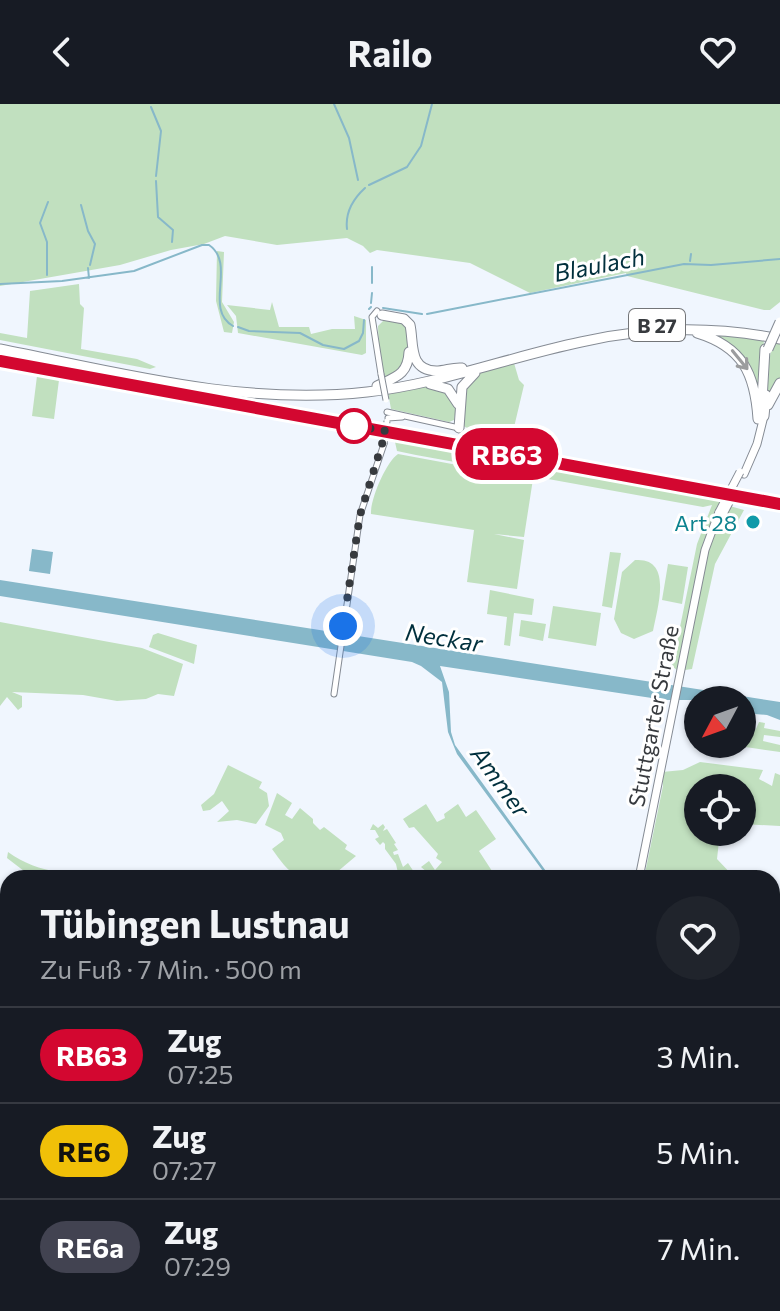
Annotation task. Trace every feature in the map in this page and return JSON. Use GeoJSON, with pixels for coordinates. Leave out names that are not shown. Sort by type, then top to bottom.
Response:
{"type":"FeatureCollection","features":[{"type":"Feature","properties":{"kind":"highway"},"geometry":{"type":"LineString","coordinates":[[379,319],[404,319],[410,325],[412,353],[421,366],[433,371],[462,368]]}},
{"type":"Feature","properties":{"kind":"highway"},"geometry":{"type":"LineString","coordinates":[[377,386],[400,375],[409,358],[406,324],[398,320],[379,319]]}},
{"type":"Feature","properties":{"kind":"highway"},"geometry":{"type":"LineString","coordinates":[[761,418],[766,349],[779,320]]}},
{"type":"Feature","properties":{"kind":"highway","name":"B 27"},"geometry":{"type":"LineString","coordinates":[[0,347],[235,387],[311,390],[377,386],[634,327],[716,325],[780,337]]}},
{"type":"Feature","properties":{"kind":"highway"},"geometry":{"type":"LineString","coordinates":[[686,330],[718,341],[740,359],[755,388],[761,418]]}},
{"type":"Feature","properties":{"kind":"highway","name":"B 27"},"geometry":{"type":"LineString","coordinates":[[0,347],[244,393],[337,395],[426,382],[606,337],[686,330],[780,337]]}},
{"type":"Feature","properties":{"kind":"highway"},"geometry":{"type":"LineString","coordinates":[[456,427],[462,387],[482,368]]}},
{"type":"Feature","properties":{"kind":"highway"},"geometry":{"type":"LineString","coordinates":[[426,382],[446,387],[455,396],[458,412],[456,427]]}},
{"type":"Feature","properties":{"kind":"highway"},"geometry":{"type":"LineString","coordinates":[[761,418],[780,383]]}},
{"type":"Feature","properties":{"kind":"main road","name":"Stuttgarter Straße"},"geometry":{"type":"LineString","coordinates":[[641,870],[708,536],[742,473],[761,418]]}},
{"type":"Feature","properties":{"kind":"street"},"geometry":{"type":"LineString","coordinates":[[334,694],[360,515],[384,444],[387,417],[376,333],[379,319]]}},
{"type":"Feature","properties":{"kind":"street"},"geometry":{"type":"LineString","coordinates":[[387,417],[423,419],[456,427]]}},
{"type":"Feature","properties":{"kind":"green space"},"geometry":{"type":"Polygon","coordinates":[[[0,104],[780,104],[780,302],[770,310],[764,310],[627,276],[626,273],[530,293],[470,263],[377,250],[370,253],[347,238],[277,245],[225,236],[120,265],[0,286],[0,104]]]}},
{"type":"Feature","properties":{"kind":"green space"},"geometry":{"type":"Polygon","coordinates":[[[217,251],[224,252],[222,302],[234,322],[232,333],[224,332],[216,301],[217,251]]]}},
{"type":"Feature","properties":{"kind":"green space"},"geometry":{"type":"Polygon","coordinates":[[[79,284],[80,304],[84,308],[81,349],[137,359],[156,367],[150,369],[0,340],[0,333],[27,338],[30,291],[79,284]]]}},
{"type":"Feature","properties":{"kind":"green space"},"geometry":{"type":"Polygon","coordinates":[[[272,302],[279,327],[309,327],[311,334],[332,329],[355,329],[354,316],[366,320],[366,353],[362,355],[238,333],[236,316],[227,305],[270,310],[272,302]]]}},
{"type":"Feature","properties":{"kind":"green space"},"geometry":{"type":"Polygon","coordinates":[[[384,320],[406,326],[408,353],[406,364],[386,380],[379,354],[378,326],[384,320]]]}},
{"type":"Feature","properties":{"kind":"green space"},"geometry":{"type":"Polygon","coordinates":[[[705,334],[764,339],[760,401],[748,367],[705,334]]]}},
{"type":"Feature","properties":{"kind":"green space"},"geometry":{"type":"Polygon","coordinates":[[[773,341],[780,342],[780,380],[767,403],[769,361],[773,341]]]}},
{"type":"Feature","properties":{"kind":"green space"},"geometry":{"type":"Polygon","coordinates":[[[514,363],[519,380],[524,385],[511,440],[504,442],[465,427],[462,424],[463,389],[479,373],[514,363]]]}},
{"type":"Feature","properties":{"kind":"green space"},"geometry":{"type":"Polygon","coordinates":[[[37,376],[59,380],[54,419],[32,416],[37,376]]]}},
{"type":"Feature","properties":{"kind":"green space"},"geometry":{"type":"Polygon","coordinates":[[[427,385],[440,386],[457,403],[454,420],[449,422],[391,409],[388,392],[427,385]]]}},
{"type":"Feature","properties":{"kind":"green space"},"geometry":{"type":"Polygon","coordinates":[[[388,436],[724,497],[719,503],[744,510],[715,564],[692,669],[678,671],[672,666],[697,544],[712,505],[703,507],[397,451],[395,442],[388,436]]]}},
{"type":"Feature","properties":{"kind":"green space"},"geometry":{"type":"Polygon","coordinates":[[[398,454],[533,479],[524,537],[494,534],[524,540],[517,589],[467,582],[474,530],[371,514],[380,482],[398,454]]]}},
{"type":"Feature","properties":{"kind":"green space"},"geometry":{"type":"Polygon","coordinates":[[[610,552],[621,553],[612,608],[602,606],[610,552]]]}},
{"type":"Feature","properties":{"kind":"green space"},"geometry":{"type":"Polygon","coordinates":[[[635,560],[647,561],[655,567],[660,586],[653,631],[634,639],[621,633],[614,619],[622,572],[635,560]]]}},
{"type":"Feature","properties":{"kind":"green space"},"geometry":{"type":"Polygon","coordinates":[[[668,564],[688,567],[682,604],[662,600],[668,564]]]}},
{"type":"Feature","properties":{"kind":"green space"},"geometry":{"type":"Polygon","coordinates":[[[490,590],[534,599],[532,615],[514,613],[510,646],[504,645],[507,617],[487,614],[490,590]]]}},
{"type":"Feature","properties":{"kind":"green space"},"geometry":{"type":"Polygon","coordinates":[[[553,606],[601,613],[596,646],[548,638],[553,606]]]}},
{"type":"Feature","properties":{"kind":"green space"},"geometry":{"type":"Polygon","coordinates":[[[521,620],[546,624],[543,641],[519,636],[521,620]]]}},
{"type":"Feature","properties":{"kind":"green space"},"geometry":{"type":"Polygon","coordinates":[[[0,622],[142,648],[183,664],[174,696],[158,694],[146,699],[117,701],[83,695],[12,692],[22,696],[22,707],[18,710],[7,697],[0,706],[0,622]]]}},
{"type":"Feature","properties":{"kind":"green space"},"geometry":{"type":"Polygon","coordinates":[[[158,633],[197,645],[194,664],[149,647],[153,635],[158,633]]]}},
{"type":"Feature","properties":{"kind":"green space"},"geometry":{"type":"Polygon","coordinates":[[[759,722],[765,723],[764,728],[780,731],[780,737],[764,735],[763,741],[780,745],[780,752],[756,749],[759,722]]]}},
{"type":"Feature","properties":{"kind":"green space"},"geometry":{"type":"Polygon","coordinates":[[[700,762],[763,770],[759,779],[772,786],[775,773],[780,775],[780,826],[756,825],[756,774],[684,774],[684,846],[718,846],[717,859],[727,870],[646,870],[663,786],[662,772],[683,770],[700,762]]]}},
{"type":"Feature","properties":{"kind":"green space"},"geometry":{"type":"Polygon","coordinates":[[[228,765],[262,782],[259,788],[267,793],[269,806],[256,824],[237,820],[217,822],[229,811],[222,801],[203,811],[201,805],[214,794],[228,765]]]}},
{"type":"Feature","properties":{"kind":"green space"},"geometry":{"type":"Polygon","coordinates":[[[277,793],[292,803],[285,815],[292,819],[300,808],[320,830],[324,827],[356,856],[339,870],[289,870],[272,849],[284,840],[281,833],[265,825],[277,793]]]}},
{"type":"Feature","properties":{"kind":"green space"},"geometry":{"type":"Polygon","coordinates":[[[426,804],[437,822],[458,804],[466,817],[476,810],[496,839],[479,851],[491,870],[435,870],[442,862],[436,858],[438,854],[403,819],[426,804]]]}},
{"type":"Feature","properties":{"kind":"green space"},"geometry":{"type":"Polygon","coordinates":[[[373,824],[378,828],[383,824],[383,831],[387,829],[396,843],[398,850],[393,852],[394,855],[398,854],[403,867],[408,863],[413,870],[397,870],[385,844],[380,845],[375,839],[379,837],[375,830],[370,830],[373,824]]]}},
{"type":"Feature","properties":{"kind":"green space"},"geometry":{"type":"Polygon","coordinates":[[[8,852],[20,860],[50,870],[23,870],[7,858],[8,852]]]}},
{"type":"Feature","properties":{"kind":"green space"},"geometry":{"type":"Polygon","coordinates":[[[429,861],[435,870],[421,867],[429,861]]]}},
{"type":"Feature","properties":{"kind":"water"},"geometry":{"type":"Polygon","coordinates":[[[32,549],[53,552],[50,574],[29,571],[32,549]]]}},
{"type":"Feature","properties":{"kind":"water"},"geometry":{"type":"Polygon","coordinates":[[[0,580],[684,687],[684,700],[665,700],[440,666],[449,692],[451,732],[455,745],[545,870],[542,870],[457,754],[448,732],[442,682],[412,662],[0,596],[0,580]]]}},
{"type":"Feature","properties":{"kind":"water"},"geometry":{"type":"Polygon","coordinates":[[[756,698],[780,702],[780,720],[756,714],[756,698]]]}},
{"type":"Feature","properties":{"kind":"waterway"},"geometry":{"type":"LineString","coordinates":[[334,104],[349,138],[358,180]]}},
{"type":"Feature","properties":{"kind":"waterway"},"geometry":{"type":"LineString","coordinates":[[369,185],[407,167],[421,146],[432,104]]}},
{"type":"Feature","properties":{"kind":"waterway"},"geometry":{"type":"LineString","coordinates":[[151,107],[161,131],[156,176]]}},
{"type":"Feature","properties":{"kind":"waterway"},"geometry":{"type":"LineString","coordinates":[[156,181],[158,217],[173,230],[172,242]]}},
{"type":"Feature","properties":{"kind":"waterway"},"geometry":{"type":"LineString","coordinates":[[347,229],[351,206],[365,188]]}},
{"type":"Feature","properties":{"kind":"waterway"},"geometry":{"type":"LineString","coordinates":[[47,275],[47,242],[40,223],[48,202]]}},
{"type":"Feature","properties":{"kind":"waterway"},"geometry":{"type":"LineString","coordinates":[[81,205],[95,244],[90,265]]}},
{"type":"Feature","properties":{"kind":"waterway","name":"Blaulach"},"geometry":{"type":"LineString","coordinates":[[0,284],[62,281],[134,271],[209,245],[217,253],[220,263],[221,309],[233,326]]}},
{"type":"Feature","properties":{"kind":"waterway"},"geometry":{"type":"LineString","coordinates":[[690,261],[691,254]]}},
{"type":"Feature","properties":{"kind":"waterway","name":"Blaulach"},"geometry":{"type":"LineString","coordinates":[[427,314],[684,264],[711,265],[780,259]]}},
{"type":"Feature","properties":{"kind":"waterway"},"geometry":{"type":"LineString","coordinates":[[372,267],[372,283]]}},
{"type":"Feature","properties":{"kind":"waterway"},"geometry":{"type":"LineString","coordinates":[[88,268],[89,278]]}},
{"type":"Feature","properties":{"kind":"waterway"},"geometry":{"type":"LineString","coordinates":[[371,303],[372,293]]}},
{"type":"Feature","properties":{"kind":"waterway","name":"Blaulach"},"geometry":{"type":"LineString","coordinates":[[383,308],[422,314]]}},
{"type":"Feature","properties":{"kind":"waterway","name":"Blaulach"},"geometry":{"type":"LineString","coordinates":[[238,327],[249,331],[300,333],[323,345],[344,349],[359,341],[364,320]]}},
{"type":"Feature","properties":{"kind":"railway"},"geometry":{"type":"LineString","coordinates":[[0,363],[780,507]]}},
{"type":"Feature","properties":{"kind":"train","name":"RB63"},"geometry":{"type":"LineString","coordinates":[[0,361],[780,504]]}},
{"type":"Feature","properties":{"kind":"place","name":"Art 28"},"geometry":{"type":"Point","coordinates":[753,522]}},
{"type":"Feature","properties":{"kind":"route"},"geometry":{"type":"LineString","coordinates":[[343,626],[360,515],[386,431],[354,426]]}},
{"type":"Feature","properties":{"kind":"water label","name":"Neckar"},"geometry":{"type":"Point","coordinates":[444,637]}},
{"type":"Feature","properties":{"kind":"water label","name":"Ammer"},"geometry":{"type":"Point","coordinates":[501,781]}}]}
